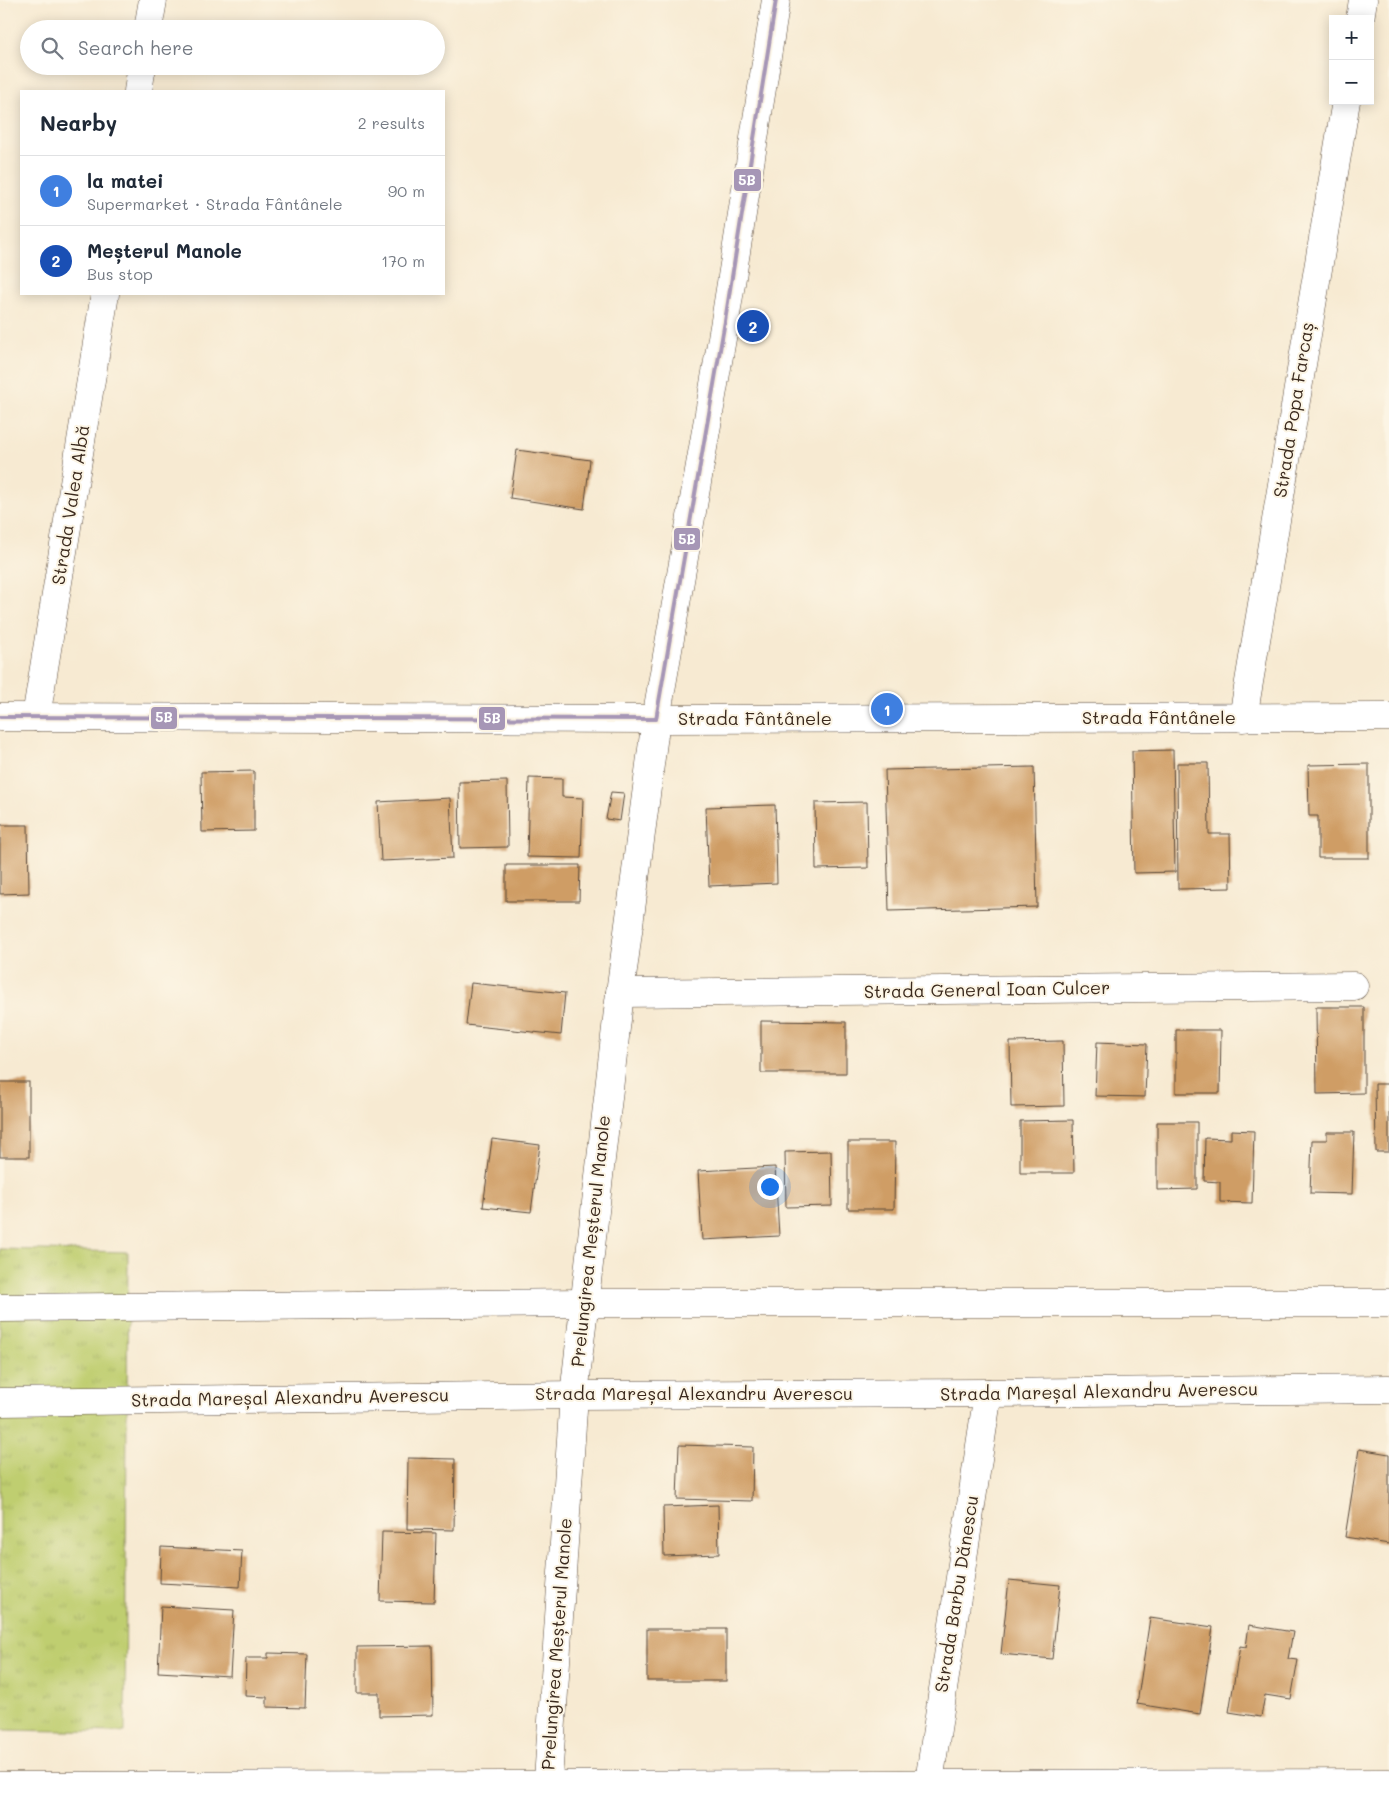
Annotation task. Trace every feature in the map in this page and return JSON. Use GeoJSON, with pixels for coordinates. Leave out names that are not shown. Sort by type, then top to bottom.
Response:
{"type":"FeatureCollection","features":[{"type":"Feature","properties":{"kind":"street"},"geometry":{"type":"LineString","coordinates":[[150,20],[153,0]]}},
{"type":"Feature","properties":{"kind":"street","name":"Prelungirea Meșterul Manole"},"geometry":{"type":"LineString","coordinates":[[547,1789],[574,1394],[620,993],[656,719],[725,321],[776,0]]}},
{"type":"Feature","properties":{"kind":"street"},"geometry":{"type":"LineString","coordinates":[[1361,15],[1363,0]]}},
{"type":"Feature","properties":{"kind":"street"},"geometry":{"type":"LineString","coordinates":[[138,90],[141,75]]}},
{"type":"Feature","properties":{"kind":"street","name":"Strada Popa Farcaș"},"geometry":{"type":"LineString","coordinates":[[1243,718],[1345,105]]}},
{"type":"Feature","properties":{"kind":"street","name":"Strada Valea Albă"},"geometry":{"type":"LineString","coordinates":[[36,717],[105,295]]}},
{"type":"Feature","properties":{"kind":"street","name":"Strada Fântânele"},"geometry":{"type":"LineString","coordinates":[[0,717],[656,719],[1389,717]]}},
{"type":"Feature","properties":{"kind":"street","name":"Strada General Ioan Culcer"},"geometry":{"type":"LineString","coordinates":[[620,993],[1354,986]]}},
{"type":"Feature","properties":{"kind":"street"},"geometry":{"type":"LineString","coordinates":[[0,1308],[584,1303],[1389,1303]]}},
{"type":"Feature","properties":{"kind":"street","name":"Strada Mareșal Alexandru Averescu"},"geometry":{"type":"LineString","coordinates":[[0,1402],[574,1394],[988,1393],[1389,1389]]}},
{"type":"Feature","properties":{"kind":"street","name":"Strada Barbu Dănescu"},"geometry":{"type":"LineString","coordinates":[[927,1790],[988,1393]]}},
{"type":"Feature","properties":{"kind":"street"},"geometry":{"type":"LineString","coordinates":[[0,1786],[927,1790],[1212,1789],[1389,1783]]}},
{"type":"Feature","properties":{"kind":"green space"},"geometry":{"type":"Polygon","coordinates":[[[0,1249],[128,1252],[125,1732],[0,1730],[0,1249]]]}},
{"type":"Feature","properties":{"kind":"building"},"geometry":{"type":"Polygon","coordinates":[[[517,450],[590,460],[584,509],[510,498],[517,450]]]}},
{"type":"Feature","properties":{"kind":"building"},"geometry":{"type":"Polygon","coordinates":[[[1173,750],[1175,872],[1134,873],[1132,751],[1173,750]]]}},
{"type":"Feature","properties":{"kind":"building"},"geometry":{"type":"Polygon","coordinates":[[[1177,763],[1208,763],[1209,834],[1230,834],[1231,888],[1178,889],[1177,763]]]}},
{"type":"Feature","properties":{"kind":"building"},"geometry":{"type":"Polygon","coordinates":[[[1369,764],[1369,858],[1318,858],[1318,816],[1309,816],[1308,765],[1369,764]]]}},
{"type":"Feature","properties":{"kind":"building"},"geometry":{"type":"Polygon","coordinates":[[[1034,767],[1037,907],[889,911],[885,770],[1034,767]]]}},
{"type":"Feature","properties":{"kind":"building"},"geometry":{"type":"Polygon","coordinates":[[[254,771],[254,831],[202,832],[201,772],[254,771]]]}},
{"type":"Feature","properties":{"kind":"building"},"geometry":{"type":"Polygon","coordinates":[[[529,778],[562,779],[562,797],[583,798],[581,858],[527,857],[529,778]]]}},
{"type":"Feature","properties":{"kind":"building"},"geometry":{"type":"Polygon","coordinates":[[[507,781],[508,847],[460,848],[459,782],[507,781]]]}},
{"type":"Feature","properties":{"kind":"building"},"geometry":{"type":"Polygon","coordinates":[[[611,792],[624,793],[620,821],[606,819],[611,792]]]}},
{"type":"Feature","properties":{"kind":"building"},"geometry":{"type":"Polygon","coordinates":[[[450,798],[453,858],[381,861],[378,802],[450,798]]]}},
{"type":"Feature","properties":{"kind":"building"},"geometry":{"type":"Polygon","coordinates":[[[867,802],[868,868],[816,869],[815,803],[867,802]]]}},
{"type":"Feature","properties":{"kind":"building"},"geometry":{"type":"Polygon","coordinates":[[[775,805],[777,883],[709,886],[706,807],[775,805]]]}},
{"type":"Feature","properties":{"kind":"building"},"geometry":{"type":"Polygon","coordinates":[[[0,825],[28,825],[29,893],[0,894],[0,825]]]}},
{"type":"Feature","properties":{"kind":"building"},"geometry":{"type":"Polygon","coordinates":[[[506,865],[580,865],[579,901],[506,901],[506,865]]]}},
{"type":"Feature","properties":{"kind":"building"},"geometry":{"type":"Polygon","coordinates":[[[471,983],[565,993],[561,1035],[466,1025],[471,983]]]}},
{"type":"Feature","properties":{"kind":"building"},"geometry":{"type":"Polygon","coordinates":[[[1316,1007],[1364,1007],[1364,1093],[1317,1094],[1316,1007]]]}},
{"type":"Feature","properties":{"kind":"building"},"geometry":{"type":"Polygon","coordinates":[[[761,1021],[846,1022],[846,1073],[761,1073],[761,1021]]]}},
{"type":"Feature","properties":{"kind":"building"},"geometry":{"type":"Polygon","coordinates":[[[1176,1030],[1221,1030],[1220,1093],[1176,1093],[1176,1030]]]}},
{"type":"Feature","properties":{"kind":"building"},"geometry":{"type":"Polygon","coordinates":[[[1063,1041],[1064,1106],[1011,1107],[1010,1042],[1063,1041]]]}},
{"type":"Feature","properties":{"kind":"building"},"geometry":{"type":"Polygon","coordinates":[[[1097,1042],[1147,1044],[1145,1097],[1095,1096],[1097,1042]]]}},
{"type":"Feature","properties":{"kind":"building"},"geometry":{"type":"Polygon","coordinates":[[[0,1082],[29,1082],[29,1157],[0,1157],[0,1082]]]}},
{"type":"Feature","properties":{"kind":"building"},"geometry":{"type":"Polygon","coordinates":[[[1375,1084],[1389,1084],[1389,1152],[1376,1152],[1375,1084]]]}},
{"type":"Feature","properties":{"kind":"building"},"geometry":{"type":"Polygon","coordinates":[[[1073,1120],[1074,1173],[1020,1173],[1020,1121],[1073,1120]]]}},
{"type":"Feature","properties":{"kind":"building"},"geometry":{"type":"Polygon","coordinates":[[[1157,1122],[1197,1122],[1197,1189],[1157,1190],[1157,1122]]]}},
{"type":"Feature","properties":{"kind":"building"},"geometry":{"type":"Polygon","coordinates":[[[1231,1130],[1254,1131],[1252,1203],[1220,1202],[1220,1182],[1204,1181],[1205,1138],[1231,1139],[1231,1130]]]}},
{"type":"Feature","properties":{"kind":"building"},"geometry":{"type":"Polygon","coordinates":[[[1327,1132],[1354,1132],[1352,1194],[1310,1193],[1312,1140],[1327,1140],[1327,1132]]]}},
{"type":"Feature","properties":{"kind":"building"},"geometry":{"type":"Polygon","coordinates":[[[492,1139],[540,1145],[531,1212],[483,1207],[492,1139]]]}},
{"type":"Feature","properties":{"kind":"building"},"geometry":{"type":"Polygon","coordinates":[[[848,1142],[895,1142],[894,1209],[848,1209],[848,1142]]]}},
{"type":"Feature","properties":{"kind":"building"},"geometry":{"type":"Polygon","coordinates":[[[831,1151],[832,1206],[786,1207],[785,1152],[831,1151]]]}},
{"type":"Feature","properties":{"kind":"building"},"geometry":{"type":"Polygon","coordinates":[[[775,1167],[779,1236],[702,1240],[698,1171],[775,1167]]]}},
{"type":"Feature","properties":{"kind":"building"},"geometry":{"type":"Polygon","coordinates":[[[679,1445],[753,1447],[752,1501],[677,1499],[679,1445]]]}},
{"type":"Feature","properties":{"kind":"building"},"geometry":{"type":"Polygon","coordinates":[[[1359,1449],[1389,1454],[1389,1544],[1345,1537],[1359,1449]]]}},
{"type":"Feature","properties":{"kind":"building"},"geometry":{"type":"Polygon","coordinates":[[[408,1458],[455,1459],[454,1530],[407,1529],[408,1458]]]}},
{"type":"Feature","properties":{"kind":"building"},"geometry":{"type":"Polygon","coordinates":[[[718,1505],[719,1554],[664,1556],[663,1507],[718,1505]]]}},
{"type":"Feature","properties":{"kind":"building"},"geometry":{"type":"Polygon","coordinates":[[[382,1532],[436,1533],[434,1602],[380,1601],[382,1532]]]}},
{"type":"Feature","properties":{"kind":"building"},"geometry":{"type":"Polygon","coordinates":[[[161,1547],[242,1551],[240,1587],[160,1583],[161,1547]]]}},
{"type":"Feature","properties":{"kind":"building"},"geometry":{"type":"Polygon","coordinates":[[[1009,1580],[1060,1585],[1052,1659],[1001,1654],[1009,1580]]]}},
{"type":"Feature","properties":{"kind":"building"},"geometry":{"type":"Polygon","coordinates":[[[161,1606],[234,1610],[230,1676],[158,1672],[161,1606]]]}},
{"type":"Feature","properties":{"kind":"building"},"geometry":{"type":"Polygon","coordinates":[[[1150,1618],[1213,1627],[1200,1714],[1137,1704],[1150,1618]]]}},
{"type":"Feature","properties":{"kind":"building"},"geometry":{"type":"Polygon","coordinates":[[[1249,1625],[1293,1632],[1288,1659],[1298,1660],[1291,1699],[1265,1695],[1261,1717],[1229,1712],[1240,1646],[1246,1647],[1249,1625]]]}},
{"type":"Feature","properties":{"kind":"building"},"geometry":{"type":"Polygon","coordinates":[[[647,1629],[726,1629],[726,1681],[647,1681],[647,1629]]]}},
{"type":"Feature","properties":{"kind":"building"},"geometry":{"type":"Polygon","coordinates":[[[432,1646],[433,1715],[379,1716],[379,1693],[357,1693],[357,1647],[432,1646]]]}},
{"type":"Feature","properties":{"kind":"building"},"geometry":{"type":"Polygon","coordinates":[[[268,1653],[307,1654],[305,1708],[267,1707],[267,1697],[245,1696],[246,1658],[268,1658],[268,1653]]]}},
{"type":"Feature","properties":{"kind":"transit line","name":"5B"},"geometry":{"type":"LineString","coordinates":[[656,719],[725,321],[776,0]]}},
{"type":"Feature","properties":{"kind":"transit line","name":"5B"},"geometry":{"type":"LineString","coordinates":[[0,717],[656,719]]}},
{"type":"Feature","properties":{"kind":"place","name":"Meșterul Manole"},"geometry":{"type":"Point","coordinates":[753,326]}},
{"type":"Feature","properties":{"kind":"place","name":"la matei"},"geometry":{"type":"Point","coordinates":[887,709]}}]}
